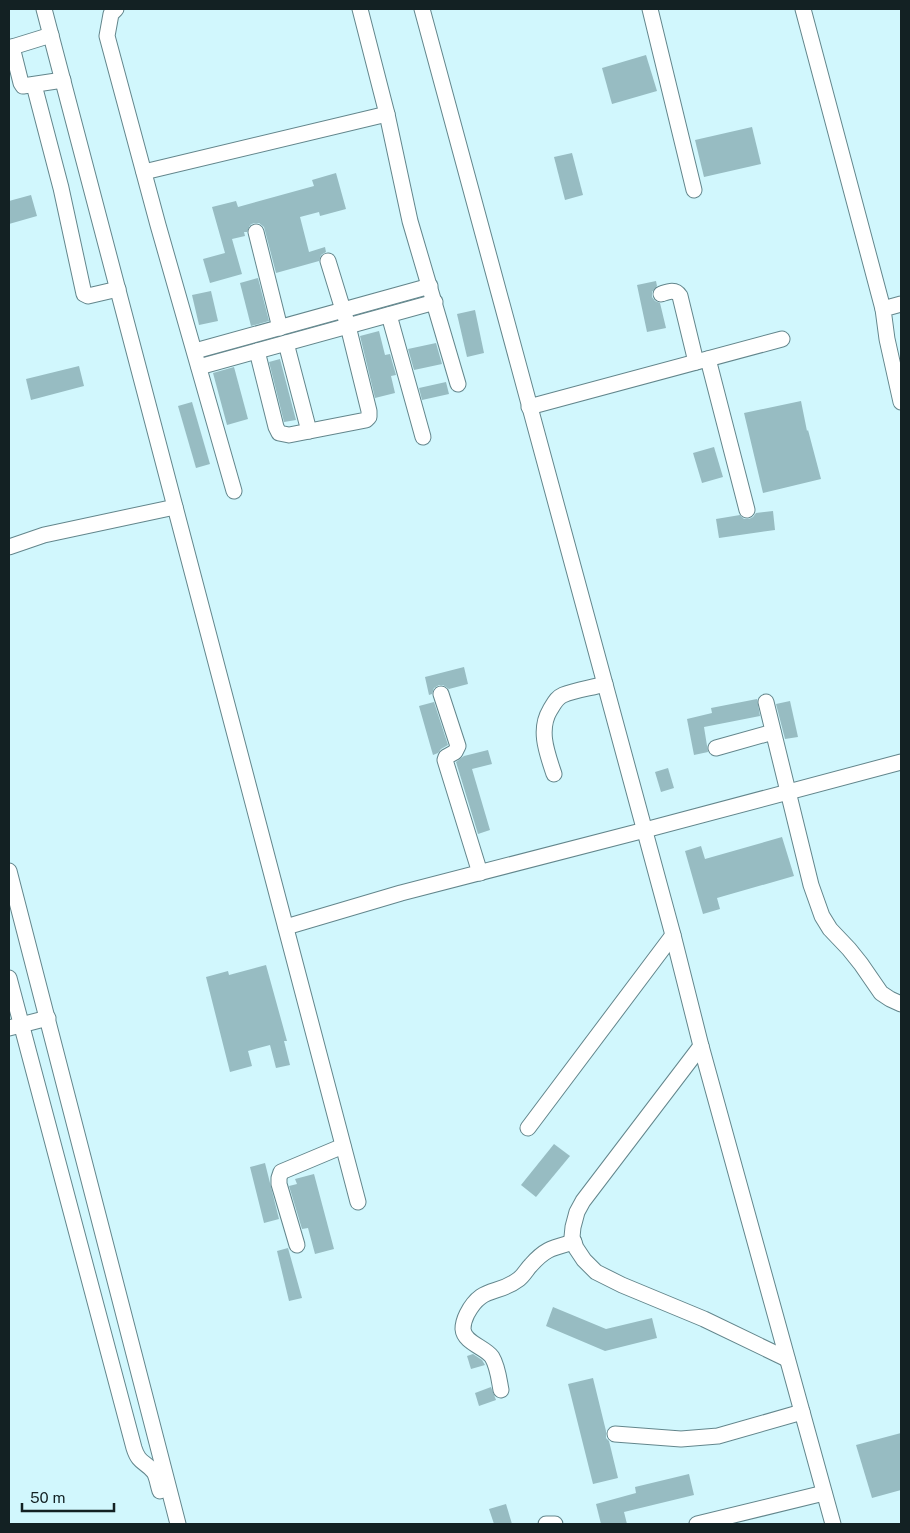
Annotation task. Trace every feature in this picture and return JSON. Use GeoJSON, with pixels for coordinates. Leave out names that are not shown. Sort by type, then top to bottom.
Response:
{"type":"FeatureCollection","features":[{"type":"Feature","properties":{"kind":"street"},"geometry":{"type":"LineString","coordinates":[[44,9],[358,1202]]}},
{"type":"Feature","properties":{"kind":"street"},"geometry":{"type":"LineString","coordinates":[[116,9],[111,14],[107,36],[234,491]]}},
{"type":"Feature","properties":{"kind":"street"},"geometry":{"type":"LineString","coordinates":[[360,9],[410,221],[458,384]]}},
{"type":"Feature","properties":{"kind":"street"},"geometry":{"type":"LineString","coordinates":[[422,9],[645,830],[701,1046],[833,1524]]}},
{"type":"Feature","properties":{"kind":"street"},"geometry":{"type":"LineString","coordinates":[[650,9],[694,190]]}},
{"type":"Feature","properties":{"kind":"street"},"geometry":{"type":"LineString","coordinates":[[803,9],[883,309],[887,339],[901,402]]}},
{"type":"Feature","properties":{"kind":"street"},"geometry":{"type":"LineString","coordinates":[[51,35],[10,48],[21,83],[24,86],[63,80]]}},
{"type":"Feature","properties":{"kind":"street"},"geometry":{"type":"LineString","coordinates":[[34,85],[61,188],[84,294],[88,296],[118,289]]}},
{"type":"Feature","properties":{"kind":"street"},"geometry":{"type":"LineString","coordinates":[[144,172],[386,114]]}},
{"type":"Feature","properties":{"kind":"street"},"geometry":{"type":"LineString","coordinates":[[256,232],[280,328]]}},
{"type":"Feature","properties":{"kind":"street"},"geometry":{"type":"LineString","coordinates":[[257,351],[279,433],[289,435],[366,420],[369,417],[348,326],[328,261]]}},
{"type":"Feature","properties":{"kind":"street"},"geometry":{"type":"LineString","coordinates":[[195,351],[430,286]]}},
{"type":"Feature","properties":{"kind":"street"},"geometry":{"type":"LineString","coordinates":[[660,294],[675,291],[680,296],[702,360],[747,510]]}},
{"type":"Feature","properties":{"kind":"street"},"geometry":{"type":"LineString","coordinates":[[199,367],[435,302]]}},
{"type":"Feature","properties":{"kind":"street"},"geometry":{"type":"LineString","coordinates":[[883,309],[901,304]]}},
{"type":"Feature","properties":{"kind":"street"},"geometry":{"type":"LineString","coordinates":[[388,315],[423,437]]}},
{"type":"Feature","properties":{"kind":"street"},"geometry":{"type":"LineString","coordinates":[[529,407],[782,339]]}},
{"type":"Feature","properties":{"kind":"street"},"geometry":{"type":"LineString","coordinates":[[286,343],[308,431]]}},
{"type":"Feature","properties":{"kind":"street"},"geometry":{"type":"LineString","coordinates":[[9,547],[44,535],[176,507]]}},
{"type":"Feature","properties":{"kind":"street"},"geometry":{"type":"LineString","coordinates":[[554,774],[547,752],[544,730],[546,717],[555,701],[563,695],[605,684]]}},
{"type":"Feature","properties":{"kind":"street"},"geometry":{"type":"LineString","coordinates":[[441,694],[458,746],[455,752],[446,757],[445,760],[480,873]]}},
{"type":"Feature","properties":{"kind":"street"},"geometry":{"type":"LineString","coordinates":[[766,702],[811,885],[822,916],[830,929],[849,949],[881,993],[901,1004]]}},
{"type":"Feature","properties":{"kind":"street"},"geometry":{"type":"LineString","coordinates":[[716,748],[773,732]]}},
{"type":"Feature","properties":{"kind":"street"},"geometry":{"type":"LineString","coordinates":[[286,927],[401,893],[901,762]]}},
{"type":"Feature","properties":{"kind":"street"},"geometry":{"type":"LineString","coordinates":[[9,871],[178,1524]]}},
{"type":"Feature","properties":{"kind":"street"},"geometry":{"type":"LineString","coordinates":[[528,1128],[673,935]]}},
{"type":"Feature","properties":{"kind":"street"},"geometry":{"type":"LineString","coordinates":[[9,978],[15,1026],[134,1448],[139,1460],[155,1474],[168,1524]]}},
{"type":"Feature","properties":{"kind":"street"},"geometry":{"type":"LineString","coordinates":[[15,1026],[48,1018]]}},
{"type":"Feature","properties":{"kind":"street"},"geometry":{"type":"LineString","coordinates":[[701,1046],[583,1201],[572,1227],[572,1237],[576,1248],[584,1260],[596,1272],[622,1285],[704,1319],[787,1359]]}},
{"type":"Feature","properties":{"kind":"street"},"geometry":{"type":"LineString","coordinates":[[297,1245],[279,1174],[343,1146]]}},
{"type":"Feature","properties":{"kind":"street"},"geometry":{"type":"LineString","coordinates":[[501,1390],[493,1359],[470,1340],[463,1331],[465,1318],[472,1305],[480,1296],[510,1285],[519,1279],[545,1251],[574,1242]]}},
{"type":"Feature","properties":{"kind":"street"},"geometry":{"type":"LineString","coordinates":[[615,1434],[681,1439],[718,1436],[802,1412]]}},
{"type":"Feature","properties":{"kind":"street"},"geometry":{"type":"LineString","coordinates":[[697,1524],[824,1493]]}},
{"type":"Feature","properties":{"kind":"street"},"geometry":{"type":"LineString","coordinates":[[546,1524],[555,1524]]}},
{"type":"Feature","properties":{"kind":"building"},"geometry":{"type":"Polygon","coordinates":[[[646,55],[657,91],[612,104],[602,68],[646,55]]]}},
{"type":"Feature","properties":{"kind":"building"},"geometry":{"type":"Polygon","coordinates":[[[752,127],[761,164],[704,177],[695,140],[752,127]]]}},
{"type":"Feature","properties":{"kind":"building"},"geometry":{"type":"Polygon","coordinates":[[[572,153],[583,195],[565,200],[554,157],[572,153]]]}},
{"type":"Feature","properties":{"kind":"building"},"geometry":{"type":"Polygon","coordinates":[[[336,173],[346,209],[320,216],[319,212],[300,217],[309,252],[325,247],[326,252],[321,255],[319,261],[276,273],[264,227],[259,223],[254,223],[250,225],[247,232],[244,232],[245,236],[232,239],[242,274],[210,283],[203,259],[225,253],[212,207],[236,201],[238,207],[314,186],[312,180],[336,173]]]}},
{"type":"Feature","properties":{"kind":"building"},"geometry":{"type":"Polygon","coordinates":[[[31,195],[37,216],[9,224],[9,201],[31,195]]]}},
{"type":"Feature","properties":{"kind":"building"},"geometry":{"type":"Polygon","coordinates":[[[258,278],[269,321],[251,326],[240,283],[258,278]]]}},
{"type":"Feature","properties":{"kind":"building"},"geometry":{"type":"Polygon","coordinates":[[[656,281],[657,286],[652,292],[652,297],[660,303],[666,328],[647,332],[637,285],[656,281]]]}},
{"type":"Feature","properties":{"kind":"building"},"geometry":{"type":"Polygon","coordinates":[[[211,291],[218,321],[199,325],[192,295],[211,291]]]}},
{"type":"Feature","properties":{"kind":"building"},"geometry":{"type":"Polygon","coordinates":[[[475,310],[484,353],[467,357],[457,314],[475,310]]]}},
{"type":"Feature","properties":{"kind":"building"},"geometry":{"type":"Polygon","coordinates":[[[379,331],[385,355],[390,354],[396,375],[391,376],[395,393],[375,398],[360,336],[379,331]]]}},
{"type":"Feature","properties":{"kind":"building"},"geometry":{"type":"Polygon","coordinates":[[[436,343],[442,364],[414,370],[408,349],[436,343]]]}},
{"type":"Feature","properties":{"kind":"building"},"geometry":{"type":"Polygon","coordinates":[[[280,359],[296,420],[284,422],[269,362],[280,359]]]}},
{"type":"Feature","properties":{"kind":"building"},"geometry":{"type":"Polygon","coordinates":[[[79,366],[84,386],[31,400],[26,379],[79,366]]]}},
{"type":"Feature","properties":{"kind":"building"},"geometry":{"type":"Polygon","coordinates":[[[234,367],[248,419],[227,425],[213,373],[234,367]]]}},
{"type":"Feature","properties":{"kind":"building"},"geometry":{"type":"Polygon","coordinates":[[[446,382],[449,394],[422,400],[419,388],[446,382]]]}},
{"type":"Feature","properties":{"kind":"building"},"geometry":{"type":"Polygon","coordinates":[[[801,401],[807,431],[821,479],[763,493],[744,413],[801,401]]]}},
{"type":"Feature","properties":{"kind":"building"},"geometry":{"type":"Polygon","coordinates":[[[192,402],[210,464],[196,468],[178,406],[192,402]]]}},
{"type":"Feature","properties":{"kind":"building"},"geometry":{"type":"Polygon","coordinates":[[[714,447],[723,477],[702,483],[693,453],[714,447]]]}},
{"type":"Feature","properties":{"kind":"building"},"geometry":{"type":"Polygon","coordinates":[[[773,511],[775,530],[719,538],[716,519],[740,515],[744,519],[749,519],[756,513],[773,511]]]}},
{"type":"Feature","properties":{"kind":"building"},"geometry":{"type":"Polygon","coordinates":[[[464,667],[468,684],[449,689],[439,685],[429,695],[425,677],[464,667]]]}},
{"type":"Feature","properties":{"kind":"building"},"geometry":{"type":"Polygon","coordinates":[[[757,699],[760,716],[704,727],[708,752],[694,755],[687,719],[712,713],[711,708],[757,699]]]}},
{"type":"Feature","properties":{"kind":"building"},"geometry":{"type":"Polygon","coordinates":[[[790,701],[798,737],[785,739],[776,704],[790,701]]]}},
{"type":"Feature","properties":{"kind":"building"},"geometry":{"type":"Polygon","coordinates":[[[434,702],[448,745],[433,755],[419,706],[434,702]]]}},
{"type":"Feature","properties":{"kind":"building"},"geometry":{"type":"Polygon","coordinates":[[[488,750],[492,764],[472,769],[490,830],[478,834],[456,762],[464,756],[488,750]]]}},
{"type":"Feature","properties":{"kind":"building"},"geometry":{"type":"Polygon","coordinates":[[[668,768],[674,788],[661,792],[655,772],[668,768]]]}},
{"type":"Feature","properties":{"kind":"building"},"geometry":{"type":"Polygon","coordinates":[[[782,837],[794,876],[717,898],[720,909],[703,914],[685,851],[701,846],[705,859],[782,837]]]}},
{"type":"Feature","properties":{"kind":"building"},"geometry":{"type":"Polygon","coordinates":[[[266,965],[287,1041],[284,1041],[290,1065],[276,1068],[270,1045],[248,1051],[252,1066],[230,1072],[206,977],[228,971],[229,975],[266,965]]]}},
{"type":"Feature","properties":{"kind":"building"},"geometry":{"type":"Polygon","coordinates":[[[554,1144],[570,1156],[536,1197],[521,1185],[554,1144]]]}},
{"type":"Feature","properties":{"kind":"building"},"geometry":{"type":"Polygon","coordinates":[[[265,1163],[279,1219],[264,1223],[250,1167],[265,1163]]]}},
{"type":"Feature","properties":{"kind":"building"},"geometry":{"type":"Polygon","coordinates":[[[314,1174],[334,1249],[315,1254],[308,1228],[302,1229],[289,1186],[297,1184],[295,1179],[314,1174]]]}},
{"type":"Feature","properties":{"kind":"building"},"geometry":{"type":"Polygon","coordinates":[[[288,1248],[302,1298],[289,1301],[277,1251],[288,1248]]]}},
{"type":"Feature","properties":{"kind":"building"},"geometry":{"type":"Polygon","coordinates":[[[553,1307],[606,1329],[652,1318],[657,1338],[605,1351],[546,1326],[553,1307]]]}},
{"type":"Feature","properties":{"kind":"building"},"geometry":{"type":"Polygon","coordinates":[[[473,1354],[482,1360],[485,1365],[471,1369],[467,1356],[473,1354]]]}},
{"type":"Feature","properties":{"kind":"building"},"geometry":{"type":"Polygon","coordinates":[[[593,1378],[606,1438],[609,1441],[618,1478],[593,1484],[568,1384],[593,1378]]]}},
{"type":"Feature","properties":{"kind":"building"},"geometry":{"type":"Polygon","coordinates":[[[491,1387],[496,1400],[479,1406],[475,1393],[491,1387]]]}},
{"type":"Feature","properties":{"kind":"building"},"geometry":{"type":"Polygon","coordinates":[[[901,1433],[901,1490],[872,1498],[856,1445],[901,1433]]]}},
{"type":"Feature","properties":{"kind":"building"},"geometry":{"type":"Polygon","coordinates":[[[689,1474],[694,1495],[624,1512],[627,1524],[601,1524],[596,1504],[636,1493],[635,1487],[689,1474]]]}},
{"type":"Feature","properties":{"kind":"building"},"geometry":{"type":"Polygon","coordinates":[[[506,1504],[512,1524],[494,1524],[489,1509],[506,1504]]]}}]}
